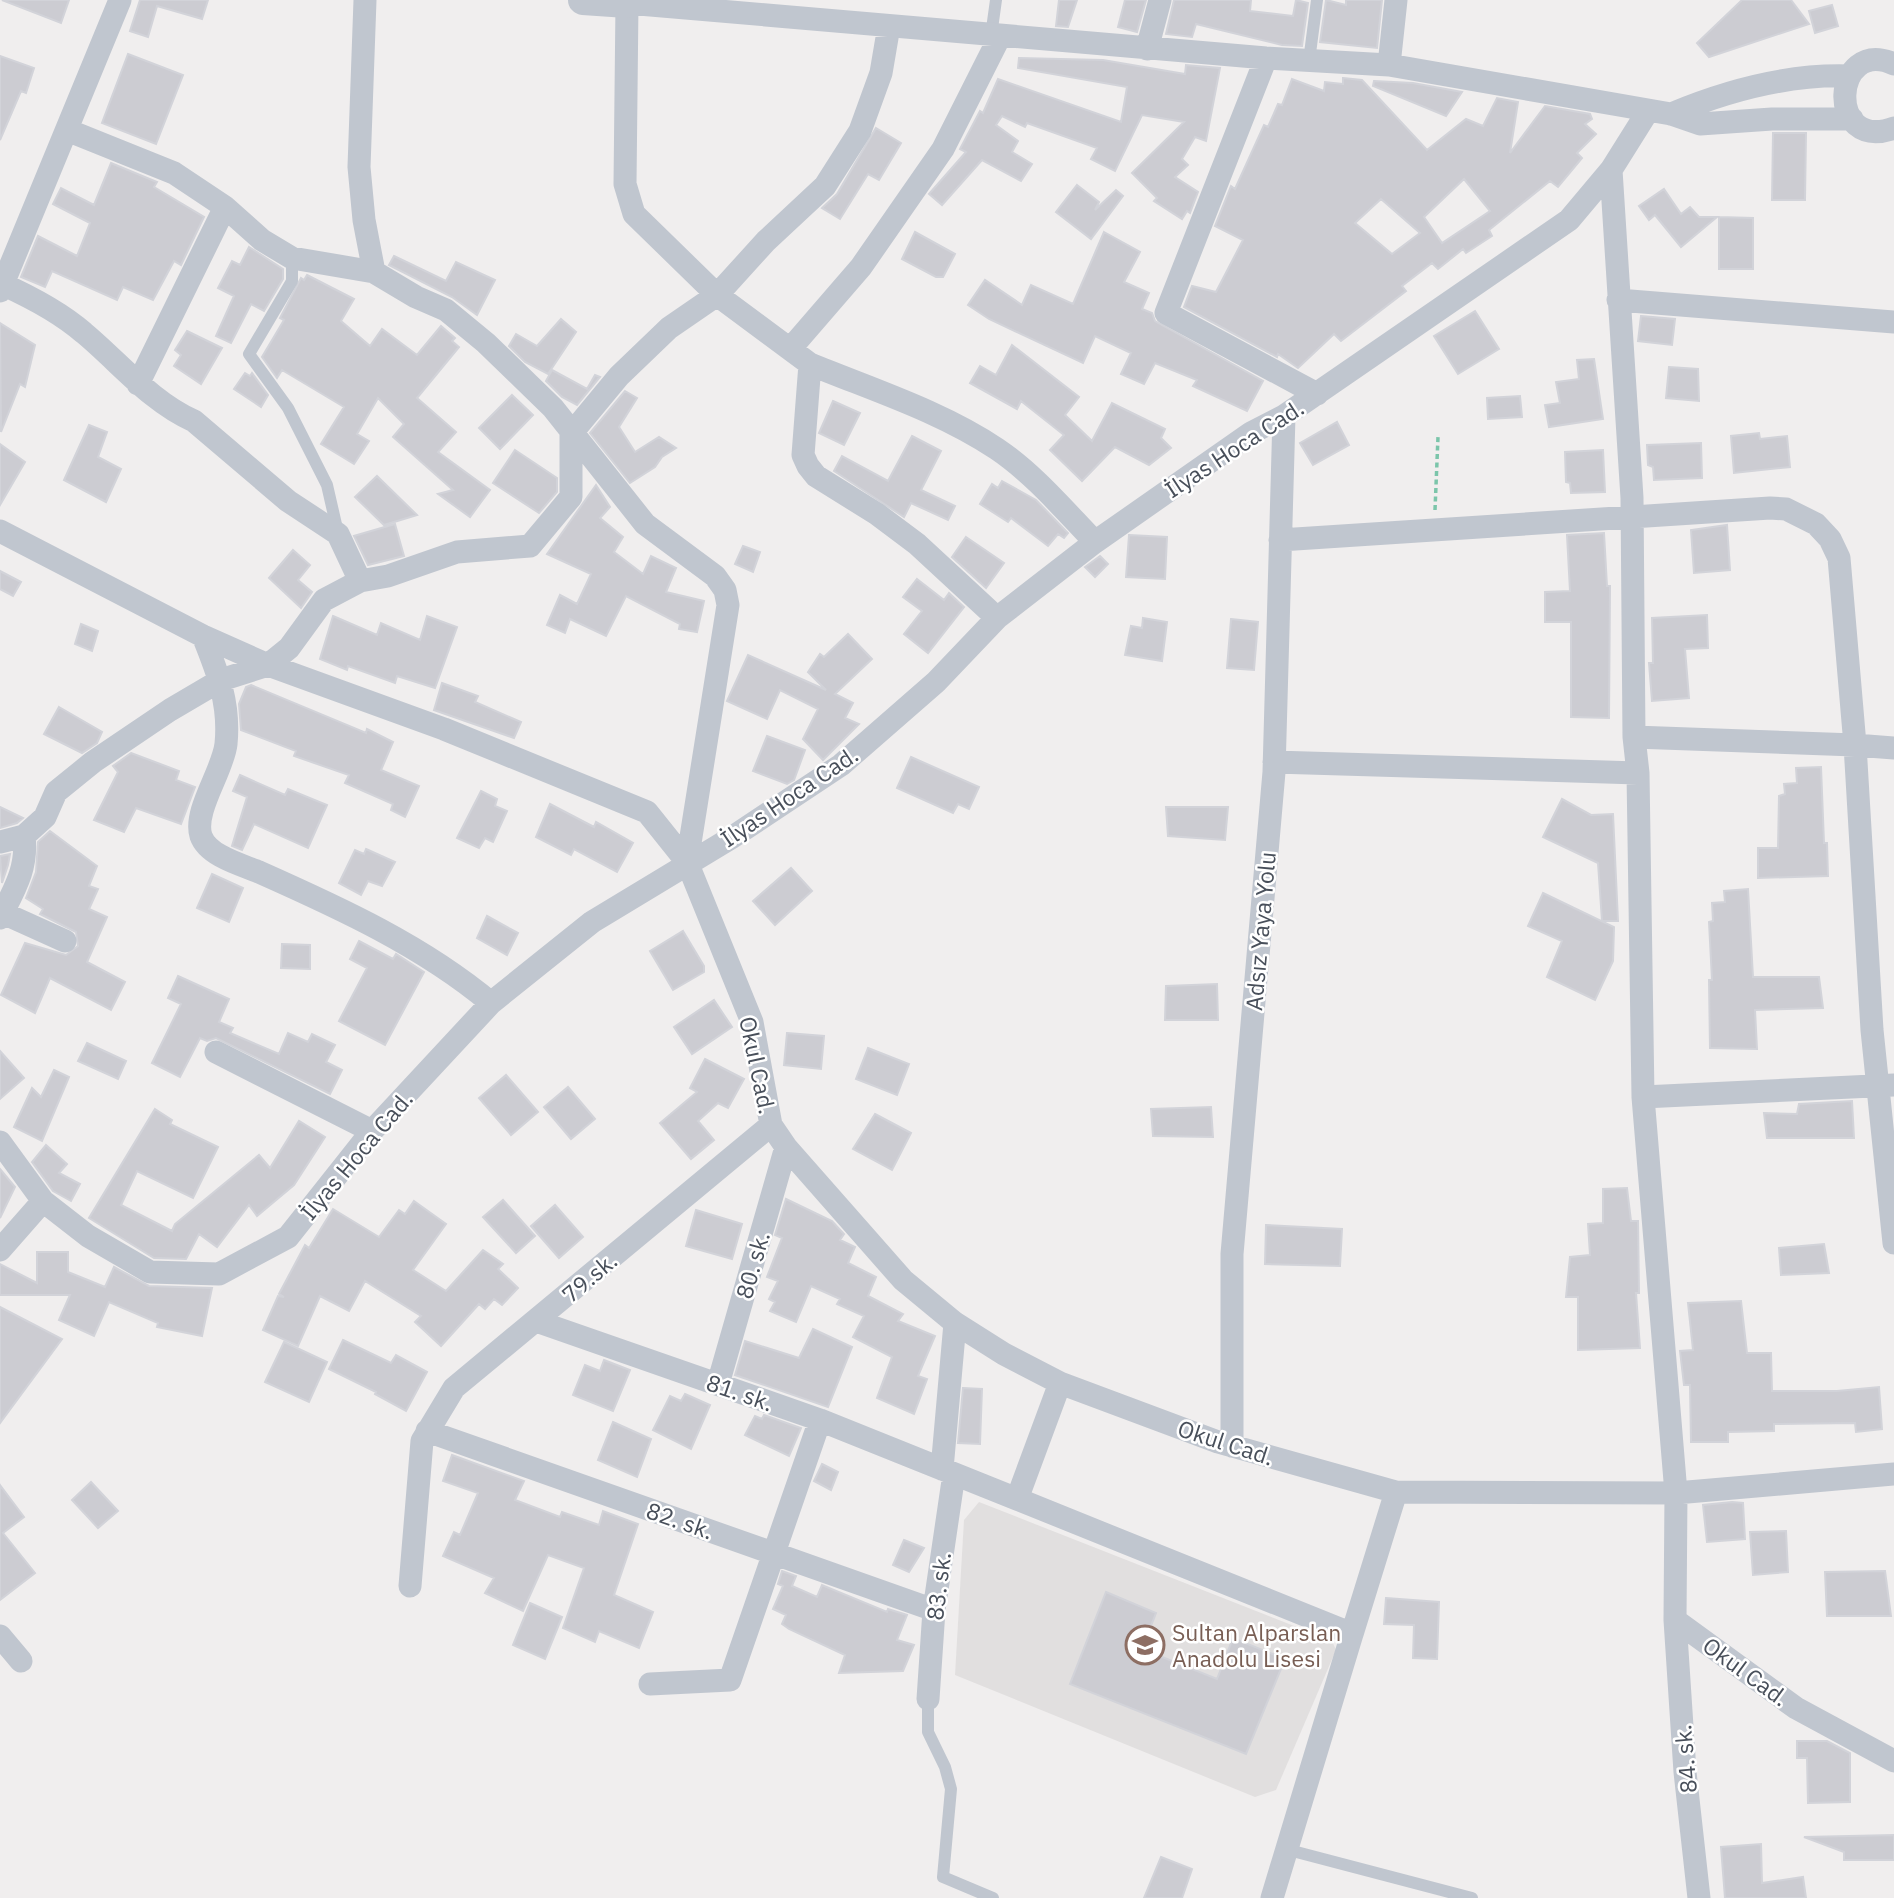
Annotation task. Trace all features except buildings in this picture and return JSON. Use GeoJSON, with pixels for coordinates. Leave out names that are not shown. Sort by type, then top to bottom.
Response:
{"type":"FeatureCollection","features":[{"type":"Feature","properties":{"kind":"street"},"geometry":{"type":"LineString","coordinates":[[120,0],[1,286],[82,331],[138,384],[179,414],[194,421],[288,502],[338,534],[360,581]]}},
{"type":"Feature","properties":{"kind":"street"},"geometry":{"type":"LineString","coordinates":[[365,0],[359,167],[364,220],[374,272]]}},
{"type":"Feature","properties":{"kind":"street"},"geometry":{"type":"LineString","coordinates":[[583,0],[627,1],[1147,49],[1389,65],[1671,114],[1700,124],[1772,119],[1852,119]]}},
{"type":"Feature","properties":{"kind":"street"},"geometry":{"type":"LineString","coordinates":[[1147,49],[1160,0]]}},
{"type":"Feature","properties":{"kind":"street"},"geometry":{"type":"LineString","coordinates":[[1389,65],[1396,0]]}},
{"type":"Feature","properties":{"kind":"street"},"geometry":{"type":"LineString","coordinates":[[627,1],[625,184],[634,214],[717,295],[791,348],[810,365],[948,421],[999,450],[1056,501],[1095,542]]}},
{"type":"Feature","properties":{"kind":"street"},"geometry":{"type":"LineString","coordinates":[[0,842],[24,836],[45,817],[56,792],[93,762],[170,710],[221,680],[268,665],[289,648],[324,600],[360,581],[388,576],[457,552],[530,546],[571,497],[571,434],[619,376],[669,328],[717,295],[766,241],[825,186],[860,131],[881,74],[889,26]]}},
{"type":"Feature","properties":{"kind":"street"},"geometry":{"type":"LineString","coordinates":[[791,348],[861,267],[943,149],[996,36]]}},
{"type":"Feature","properties":{"kind":"street"},"geometry":{"type":"LineString","coordinates":[[1266,58],[1166,313],[1317,394]]}},
{"type":"Feature","properties":{"kind":"street"},"geometry":{"type":"LineString","coordinates":[[1671,114],[1693,105],[1781,81],[1811,75],[1849,76],[1872,61],[1894,64]]}},
{"type":"Feature","properties":{"kind":"street"},"geometry":{"type":"LineString","coordinates":[[1849,76],[1843,93],[1852,119],[1867,130],[1886,131],[1894,128]]}},
{"type":"Feature","properties":{"kind":"street","name":"İlyas Hoca Cad."},"geometry":{"type":"LineString","coordinates":[[0,1142],[43,1201],[88,1236],[150,1272],[219,1274],[288,1237],[372,1131],[491,1003],[592,922],[687,862],[731,838],[841,765],[936,682],[997,618],[1095,542],[1251,433],[1284,416],[1317,394],[1569,220],[1611,170],[1648,111]]}},
{"type":"Feature","properties":{"kind":"street"},"geometry":{"type":"LineString","coordinates":[[67,130],[174,173],[225,207],[262,240],[292,258],[374,272],[416,297],[446,310],[486,343],[553,408],[645,524],[715,576],[725,590],[728,605],[687,862]]}},
{"type":"Feature","properties":{"kind":"street"},"geometry":{"type":"LineString","coordinates":[[1611,170],[1632,515],[1634,737],[1643,1097],[1676,1493],[1675,1620]]}},
{"type":"Feature","properties":{"kind":"street"},"geometry":{"type":"LineString","coordinates":[[138,384],[225,207]]}},
{"type":"Feature","properties":{"kind":"street"},"geometry":{"type":"LineString","coordinates":[[1618,300],[1894,322]]}},
{"type":"Feature","properties":{"kind":"street"},"geometry":{"type":"LineString","coordinates":[[810,365],[803,455],[808,466],[816,476],[877,514],[917,544],[997,618]]}},
{"type":"Feature","properties":{"kind":"street","name":"Adsız Yaya Yolu"},"geometry":{"type":"LineString","coordinates":[[1232,1446],[1232,1254],[1274,762],[1284,416]]}},
{"type":"Feature","properties":{"kind":"street"},"geometry":{"type":"LineString","coordinates":[[1280,540],[1770,508],[1786,509],[1816,523],[1830,539],[1841,571],[1855,745],[1872,1030],[1886,1086],[1894,1242]]}},
{"type":"Feature","properties":{"kind":"street"},"geometry":{"type":"LineString","coordinates":[[0,531],[203,636],[268,665],[444,729],[647,812],[687,862]]}},
{"type":"Feature","properties":{"kind":"street"},"geometry":{"type":"LineString","coordinates":[[203,636],[221,680],[226,701],[226,746],[200,828],[206,845],[228,858],[349,913],[426,957],[491,1003]]}},
{"type":"Feature","properties":{"kind":"street"},"geometry":{"type":"LineString","coordinates":[[1634,737],[1894,748]]}},
{"type":"Feature","properties":{"kind":"street"},"geometry":{"type":"LineString","coordinates":[[1274,762],[1637,773]]}},
{"type":"Feature","properties":{"kind":"street"},"geometry":{"type":"LineString","coordinates":[[24,836],[26,857],[20,878],[1,915],[65,941]]}},
{"type":"Feature","properties":{"kind":"street","name":"Okul Cad."},"geometry":{"type":"LineString","coordinates":[[687,862],[752,1022],[771,1125],[786,1147],[903,1280],[955,1323],[1003,1354],[1060,1383],[1232,1446],[1396,1492],[1676,1493],[1894,1474]]}},
{"type":"Feature","properties":{"kind":"street"},"geometry":{"type":"LineString","coordinates":[[216,1052],[372,1131]]}},
{"type":"Feature","properties":{"kind":"street"},"geometry":{"type":"LineString","coordinates":[[1643,1097],[1886,1086]]}},
{"type":"Feature","properties":{"kind":"street","name":"79.sk."},"geometry":{"type":"LineString","coordinates":[[424,1436],[454,1388],[771,1125]]}},
{"type":"Feature","properties":{"kind":"street","name":"80. sk."},"geometry":{"type":"LineString","coordinates":[[718,1384],[786,1147]]}},
{"type":"Feature","properties":{"kind":"street"},"geometry":{"type":"LineString","coordinates":[[0,1250],[43,1201]]}},
{"type":"Feature","properties":{"kind":"street","name":"81. sk."},"geometry":{"type":"LineString","coordinates":[[536,1321],[820,1420],[1352,1634]]}},
{"type":"Feature","properties":{"kind":"street","name":"83. sk."},"geometry":{"type":"LineString","coordinates":[[928,1699],[948,1472],[955,1323]]}},
{"type":"Feature","properties":{"kind":"street"},"geometry":{"type":"LineString","coordinates":[[1017,1499],[1060,1383]]}},
{"type":"Feature","properties":{"kind":"street"},"geometry":{"type":"LineString","coordinates":[[650,1684],[730,1680],[820,1420]]}},
{"type":"Feature","properties":{"kind":"street"},"geometry":{"type":"LineString","coordinates":[[410,1586],[424,1436]]}},
{"type":"Feature","properties":{"kind":"street","name":"82. sk."},"geometry":{"type":"LineString","coordinates":[[424,1436],[934,1610]]}},
{"type":"Feature","properties":{"kind":"street"},"geometry":{"type":"LineString","coordinates":[[1272,1898],[1396,1492]]}},
{"type":"Feature","properties":{"kind":"street","name":"Okul Cad."},"geometry":{"type":"LineString","coordinates":[[1675,1620],[1796,1708],[1894,1761]]}},
{"type":"Feature","properties":{"kind":"street","name":"84. sk."},"geometry":{"type":"LineString","coordinates":[[1675,1620],[1685,1772],[1699,1898]]}},
{"type":"Feature","properties":{"kind":"street"},"geometry":{"type":"LineString","coordinates":[[0,1636],[21,1661]]}},
{"type":"Feature","properties":{"kind":"lane"},"geometry":{"type":"LineString","coordinates":[[996,0],[996,36]]}},
{"type":"Feature","properties":{"kind":"lane"},"geometry":{"type":"LineString","coordinates":[[1309,61],[1317,0]]}},
{"type":"Feature","properties":{"kind":"lane"},"geometry":{"type":"LineString","coordinates":[[292,258],[292,281],[249,354],[288,408],[327,485],[338,534]]}},
{"type":"Feature","properties":{"kind":"lane"},"geometry":{"type":"LineString","coordinates":[[928,1699],[928,1732],[945,1767],[951,1789],[943,1877],[993,1898]]}},
{"type":"Feature","properties":{"kind":"lane"},"geometry":{"type":"LineString","coordinates":[[1286,1849],[1472,1898]]}},
{"type":"Feature","properties":{"kind":"path"},"geometry":{"type":"LineString","coordinates":[[1435,529],[1438,437]]}},
{"type":"Feature","properties":{"kind":"shaded area","name":"Sultan Alparslan Anadolu Lisesi"},"geometry":{"type":"Polygon","coordinates":[[[979,1502],[1332,1641],[1336,1650],[1276,1790],[1255,1797],[955,1675],[964,1520],[979,1502]]]}},
{"type":"Feature","properties":{"kind":"place","name":"Sultan Alparslan Anadolu Lisesi"},"geometry":{"type":"Point","coordinates":[1145,1645]}}]}
